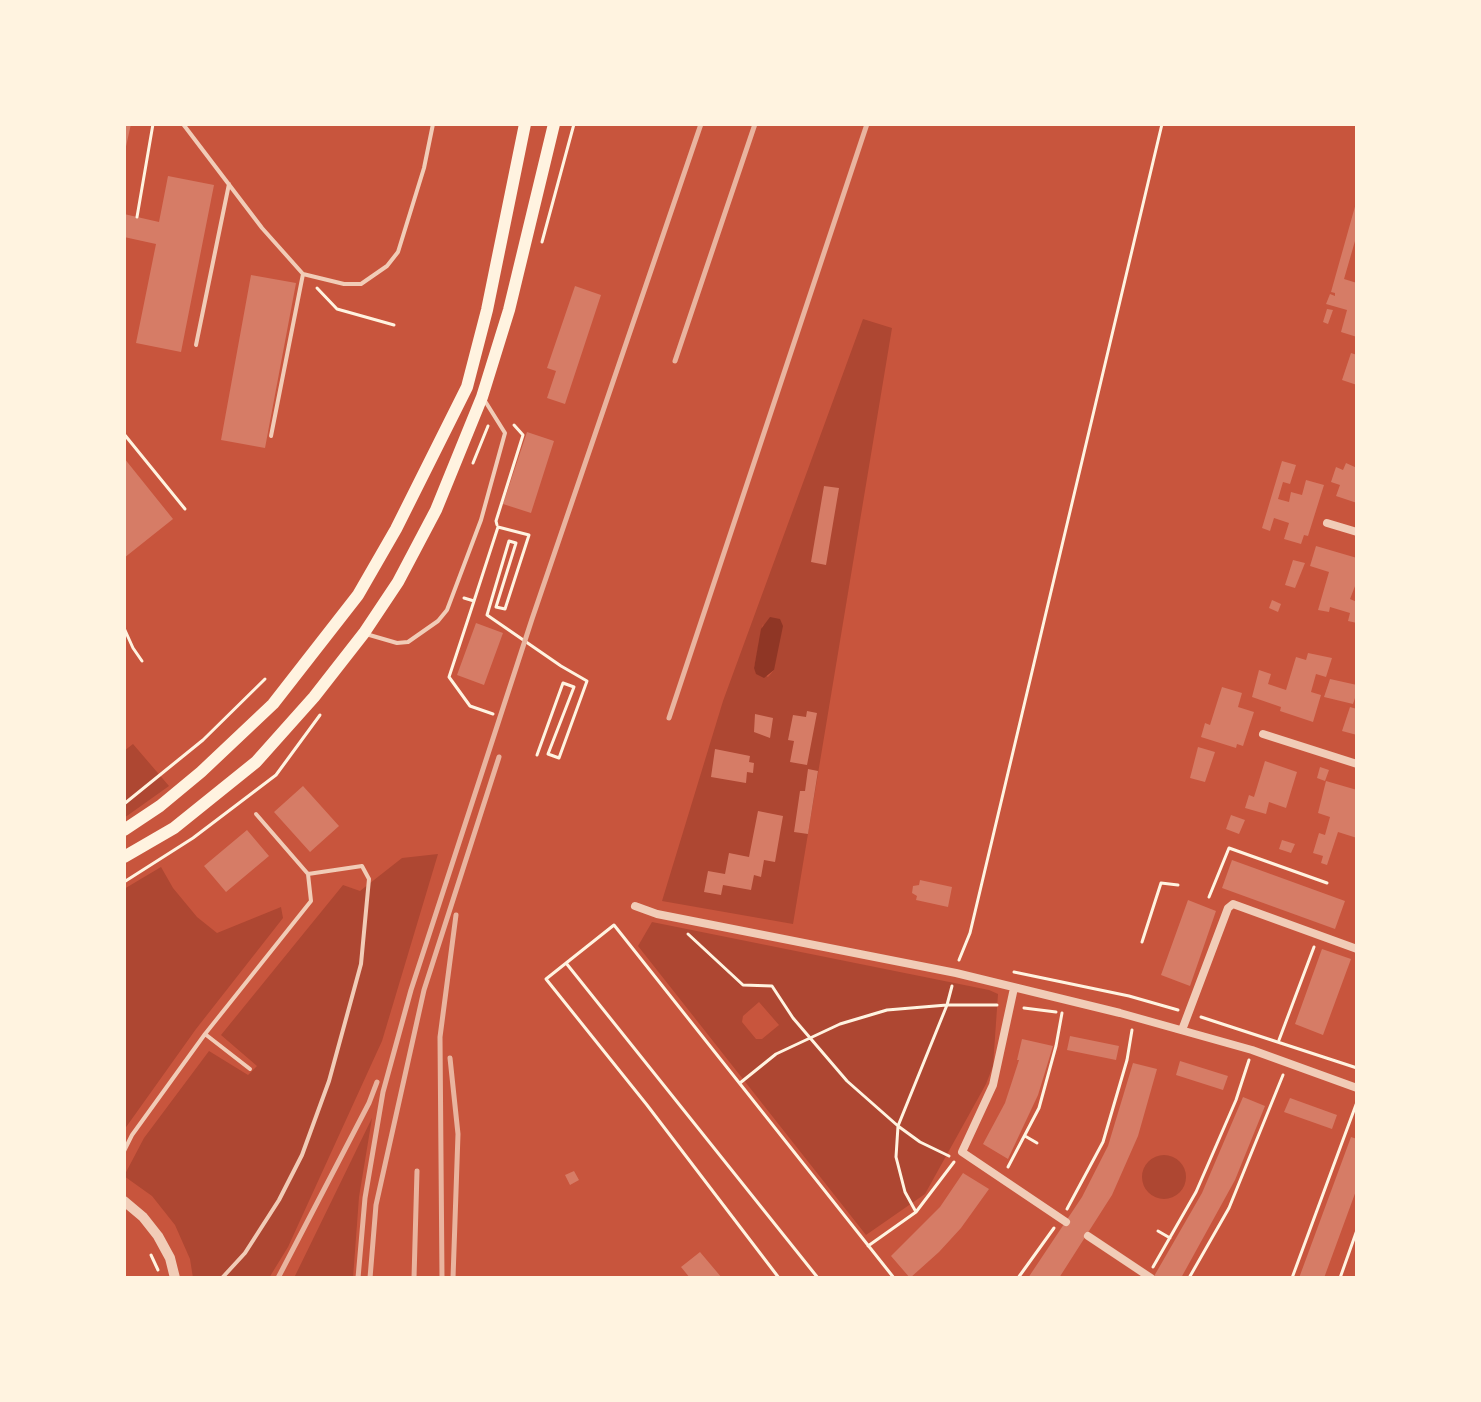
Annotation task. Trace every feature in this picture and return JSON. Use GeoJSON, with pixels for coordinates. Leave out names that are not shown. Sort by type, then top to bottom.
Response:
{"type":"FeatureCollection","features":[{"type":"Feature","properties":{"kind":"main road"},"geometry":{"type":"LineString","coordinates":[[124,857],[174,828],[256,762],[314,697],[364,633],[398,582],[436,510],[482,397],[509,310],[554,124]]}},
{"type":"Feature","properties":{"kind":"main road"},"geometry":{"type":"LineString","coordinates":[[124,830],[160,806],[201,772],[273,704],[358,595],[396,529],[467,387],[487,310],[524,130]]}},
{"type":"Feature","properties":{"kind":"street"},"geometry":{"type":"LineString","coordinates":[[1327,523],[1357,532]]}},
{"type":"Feature","properties":{"kind":"street"},"geometry":{"type":"LineString","coordinates":[[1263,734],[1357,764]]}},
{"type":"Feature","properties":{"kind":"street"},"geometry":{"type":"LineString","coordinates":[[1182,1030],[1228,908],[1233,904],[1357,949]]}},
{"type":"Feature","properties":{"kind":"street"},"geometry":{"type":"LineString","coordinates":[[635,906],[657,914],[956,973],[1252,1050],[1357,1088]]}},
{"type":"Feature","properties":{"kind":"street"},"geometry":{"type":"LineString","coordinates":[[1014,988],[993,1085],[962,1152],[1064,1220]]}},
{"type":"Feature","properties":{"kind":"street"},"geometry":{"type":"LineString","coordinates":[[124,1201],[143,1217],[158,1236],[170,1258],[175,1278]]}},
{"type":"Feature","properties":{"kind":"street"},"geometry":{"type":"LineString","coordinates":[[1088,1236],[1149,1277]]}},
{"type":"Feature","properties":{"kind":"lane"},"geometry":{"type":"LineString","coordinates":[[183,124],[262,228],[303,274],[344,284],[361,284],[387,266],[403,241],[433,124]]}},
{"type":"Feature","properties":{"kind":"lane"},"geometry":{"type":"LineString","coordinates":[[196,345],[229,184]]}},
{"type":"Feature","properties":{"kind":"lane"},"geometry":{"type":"LineString","coordinates":[[271,436],[303,274]]}},
{"type":"Feature","properties":{"kind":"lane"},"geometry":{"type":"LineString","coordinates":[[364,633],[397,643],[408,642],[438,621],[447,610],[481,520],[505,433],[494,411],[482,397]]}},
{"type":"Feature","properties":{"kind":"lane"},"geometry":{"type":"LineString","coordinates":[[124,1151],[132,1135],[205,1034],[311,901],[308,874],[256,814]]}},
{"type":"Feature","properties":{"kind":"lane"},"geometry":{"type":"LineString","coordinates":[[222,1278],[245,1253],[279,1200],[302,1155],[329,1081],[361,964],[369,879],[362,866],[308,874]]}},
{"type":"Feature","properties":{"kind":"lane"},"geometry":{"type":"LineString","coordinates":[[205,1034],[250,1069]]}},
{"type":"Feature","properties":{"kind":"path"},"geometry":{"type":"LineString","coordinates":[[137,217],[153,124]]}},
{"type":"Feature","properties":{"kind":"path"},"geometry":{"type":"LineString","coordinates":[[916,1212],[905,1192],[896,1157],[898,1126],[947,1005],[973,919],[1162,124]]}},
{"type":"Feature","properties":{"kind":"path"},"geometry":{"type":"LineString","coordinates":[[303,274],[337,309],[394,325]]}},
{"type":"Feature","properties":{"kind":"path"},"geometry":{"type":"LineString","coordinates":[[124,434],[185,509]]}},
{"type":"Feature","properties":{"kind":"path"},"geometry":{"type":"LineString","coordinates":[[493,714],[470,706],[449,677],[498,527],[496,521],[523,435]]}},
{"type":"Feature","properties":{"kind":"path"},"geometry":{"type":"LineString","coordinates":[[498,527],[529,535],[505,609],[496,607],[516,543],[509,541],[487,615],[587,681],[559,758],[548,754],[574,687],[563,683],[537,755]]}},
{"type":"Feature","properties":{"kind":"path"},"geometry":{"type":"LineString","coordinates":[[453,595],[474,601]]}},
{"type":"Feature","properties":{"kind":"path"},"geometry":{"type":"LineString","coordinates":[[124,628],[142,661]]}},
{"type":"Feature","properties":{"kind":"path"},"geometry":{"type":"LineString","coordinates":[[124,804],[203,740],[265,679]]}},
{"type":"Feature","properties":{"kind":"path"},"geometry":{"type":"LineString","coordinates":[[124,882],[193,838],[276,775],[325,709]]}},
{"type":"Feature","properties":{"kind":"path"},"geometry":{"type":"LineString","coordinates":[[1209,897],[1229,848],[1327,883]]}},
{"type":"Feature","properties":{"kind":"path"},"geometry":{"type":"LineString","coordinates":[[1142,942],[1161,883],[1178,885]]}},
{"type":"Feature","properties":{"kind":"path"},"geometry":{"type":"LineString","coordinates":[[779,1278],[546,979],[614,925],[894,1278]]}},
{"type":"Feature","properties":{"kind":"path"},"geometry":{"type":"LineString","coordinates":[[1279,1040],[1318,935]]}},
{"type":"Feature","properties":{"kind":"path"},"geometry":{"type":"LineString","coordinates":[[691,938],[743,985],[772,986],[809,1038],[847,1081],[920,1142],[956,1160],[916,1212],[868,1246]]}},
{"type":"Feature","properties":{"kind":"path"},"geometry":{"type":"LineString","coordinates":[[566,963],[818,1278]]}},
{"type":"Feature","properties":{"kind":"path"},"geometry":{"type":"LineString","coordinates":[[1307,966],[1315,969]]}},
{"type":"Feature","properties":{"kind":"path"},"geometry":{"type":"LineString","coordinates":[[1293,1002],[1302,1005]]}},
{"type":"Feature","properties":{"kind":"path"},"geometry":{"type":"LineString","coordinates":[[740,1083],[776,1054],[840,1024],[887,1010],[947,1005],[1011,1006],[1062,1013],[1039,1108],[1000,1178]]}},
{"type":"Feature","properties":{"kind":"path"},"geometry":{"type":"LineString","coordinates":[[1018,1278],[1064,1220],[1103,1142],[1127,1060],[1132,1030]]}},
{"type":"Feature","properties":{"kind":"path"},"geometry":{"type":"LineString","coordinates":[[1149,1277],[1196,1192],[1236,1100],[1257,1033]]}},
{"type":"Feature","properties":{"kind":"path"},"geometry":{"type":"LineString","coordinates":[[1248,1063],[1260,1067]]}},
{"type":"Feature","properties":{"kind":"path"},"geometry":{"type":"LineString","coordinates":[[1189,1278],[1229,1208],[1272,1106],[1283,1074],[1271,1070]]}},
{"type":"Feature","properties":{"kind":"path"},"geometry":{"type":"LineString","coordinates":[[1292,1278],[1357,1102]]}},
{"type":"Feature","properties":{"kind":"path"},"geometry":{"type":"LineString","coordinates":[[1025,1136],[1037,1143]]}},
{"type":"Feature","properties":{"kind":"path"},"geometry":{"type":"LineString","coordinates":[[1340,1278],[1355,1244],[1357,1230]]}},
{"type":"Feature","properties":{"kind":"path"},"geometry":{"type":"LineString","coordinates":[[1158,1231],[1170,1238]]}},
{"type":"Feature","properties":{"kind":"path"},"geometry":{"type":"LineString","coordinates":[[147,1246],[160,1278]]}},
{"type":"Feature","properties":{"kind":"shaded area"},"geometry":{"type":"Polygon","coordinates":[[[863,319],[892,328],[793,924],[662,901],[723,701],[863,319]],[[763,624],[754,668],[768,677],[774,670],[763,624]]]}},
{"type":"Feature","properties":{"kind":"shaded area"},"geometry":{"type":"Polygon","coordinates":[[[770,617],[780,619],[783,626],[774,670],[764,678],[756,674],[754,668],[761,629],[770,617]]]}},
{"type":"Feature","properties":{"kind":"shaded area"},"geometry":{"type":"Polygon","coordinates":[[[133,744],[169,786],[124,818],[124,751],[133,744]]]}},
{"type":"Feature","properties":{"kind":"shaded area"},"geometry":{"type":"Polygon","coordinates":[[[438,854],[382,1041],[288,1247],[269,1278],[193,1278],[190,1259],[175,1225],[152,1196],[124,1176],[144,1138],[209,1051],[248,1075],[257,1066],[221,1035],[343,885],[360,891],[402,858],[438,854]]]}},
{"type":"Feature","properties":{"kind":"shaded area"},"geometry":{"type":"Polygon","coordinates":[[[161,867],[173,888],[197,917],[217,933],[281,907],[283,918],[196,1029],[124,1130],[124,889],[161,867]]]}},
{"type":"Feature","properties":{"kind":"shaded area"},"geometry":{"type":"Polygon","coordinates":[[[652,922],[998,994],[993,1066],[925,1194],[866,1235],[638,946],[652,922]],[[759,1002],[743,1016],[742,1022],[756,1039],[762,1039],[779,1025],[759,1002]]]}},
{"type":"Feature","properties":{"kind":"shaded area"},"geometry":{"type":"Polygon","coordinates":[[[372,1118],[359,1197],[353,1278],[294,1278],[372,1118]]]}},
{"type":"Feature","properties":{"kind":"shaded area"},"geometry":{"type":"Polygon","coordinates":[[[1164,1155],[1180,1161],[1186,1177],[1180,1193],[1164,1199],[1148,1193],[1142,1177],[1148,1161],[1164,1155]]]}},
{"type":"Feature","properties":{"kind":"building"},"geometry":{"type":"Polygon","coordinates":[[[124,124],[131,124],[125,151],[124,150],[124,124]]]}},
{"type":"Feature","properties":{"kind":"building"},"geometry":{"type":"Polygon","coordinates":[[[168,176],[214,185],[181,352],[136,343],[156,244],[124,237],[124,214],[159,222],[168,176]]]}},
{"type":"Feature","properties":{"kind":"building"},"geometry":{"type":"Polygon","coordinates":[[[1356,203],[1357,241],[1344,279],[1357,283],[1357,337],[1341,332],[1347,310],[1326,304],[1330,294],[1335,296],[1331,292],[1356,203]]]}},
{"type":"Feature","properties":{"kind":"building"},"geometry":{"type":"Polygon","coordinates":[[[251,275],[296,283],[265,448],[221,440],[251,275]]]}},
{"type":"Feature","properties":{"kind":"building"},"geometry":{"type":"Polygon","coordinates":[[[575,286],[601,295],[565,404],[547,398],[556,371],[547,368],[575,286]]]}},
{"type":"Feature","properties":{"kind":"building"},"geometry":{"type":"Polygon","coordinates":[[[1327,309],[1333,310],[1328,324],[1323,322],[1327,309]]]}},
{"type":"Feature","properties":{"kind":"building"},"geometry":{"type":"Polygon","coordinates":[[[1351,353],[1357,355],[1357,385],[1342,380],[1351,353]]]}},
{"type":"Feature","properties":{"kind":"building"},"geometry":{"type":"Polygon","coordinates":[[[527,432],[554,441],[531,513],[503,504],[527,432]]]}},
{"type":"Feature","properties":{"kind":"building"},"geometry":{"type":"Polygon","coordinates":[[[124,458],[173,519],[124,558],[125,511],[124,458]]]}},
{"type":"Feature","properties":{"kind":"building"},"geometry":{"type":"Polygon","coordinates":[[[1282,461],[1296,465],[1290,484],[1283,482],[1278,499],[1289,502],[1291,492],[1302,495],[1306,480],[1324,485],[1308,536],[1304,535],[1301,544],[1284,539],[1289,523],[1274,518],[1270,531],[1262,528],[1282,461]]]}},
{"type":"Feature","properties":{"kind":"building"},"geometry":{"type":"Polygon","coordinates":[[[1346,463],[1357,468],[1357,503],[1336,496],[1340,485],[1331,482],[1336,467],[1343,470],[1346,463]]]}},
{"type":"Feature","properties":{"kind":"building"},"geometry":{"type":"Polygon","coordinates":[[[824,486],[839,488],[826,565],[811,562],[824,486]]]}},
{"type":"Feature","properties":{"kind":"building"},"geometry":{"type":"Polygon","coordinates":[[[1316,546],[1357,558],[1357,581],[1350,599],[1357,602],[1357,623],[1348,621],[1350,613],[1330,607],[1329,612],[1318,610],[1329,572],[1310,566],[1316,546]]]}},
{"type":"Feature","properties":{"kind":"building"},"geometry":{"type":"Polygon","coordinates":[[[1293,560],[1305,563],[1295,588],[1285,585],[1293,560]]]}},
{"type":"Feature","properties":{"kind":"building"},"geometry":{"type":"Polygon","coordinates":[[[1272,600],[1281,604],[1278,612],[1269,608],[1272,600]]]}},
{"type":"Feature","properties":{"kind":"building"},"geometry":{"type":"Polygon","coordinates":[[[476,623],[503,633],[484,685],[457,675],[476,623]]]}},
{"type":"Feature","properties":{"kind":"building"},"geometry":{"type":"Polygon","coordinates":[[[1308,653],[1332,658],[1326,677],[1316,674],[1311,692],[1321,695],[1313,722],[1252,697],[1259,670],[1271,674],[1268,684],[1286,690],[1296,657],[1306,660],[1308,653]]]}},
{"type":"Feature","properties":{"kind":"building"},"geometry":{"type":"Polygon","coordinates":[[[1330,679],[1357,685],[1357,698],[1353,704],[1324,697],[1330,679]]]}},
{"type":"Feature","properties":{"kind":"building"},"geometry":{"type":"Polygon","coordinates":[[[1222,687],[1242,693],[1238,707],[1254,712],[1243,746],[1237,744],[1236,748],[1201,737],[1205,723],[1210,725],[1222,687]]]}},
{"type":"Feature","properties":{"kind":"building"},"geometry":{"type":"Polygon","coordinates":[[[1350,707],[1357,709],[1357,735],[1342,731],[1350,707]]]}},
{"type":"Feature","properties":{"kind":"building"},"geometry":{"type":"Polygon","coordinates":[[[807,711],[817,713],[807,765],[790,762],[794,741],[788,740],[793,715],[806,717],[807,711]]]}},
{"type":"Feature","properties":{"kind":"building"},"geometry":{"type":"Polygon","coordinates":[[[755,714],[773,718],[770,738],[754,732],[755,714]]]}},
{"type":"Feature","properties":{"kind":"building"},"geometry":{"type":"Polygon","coordinates":[[[1198,747],[1215,752],[1205,782],[1190,778],[1198,747]]]}},
{"type":"Feature","properties":{"kind":"building"},"geometry":{"type":"Polygon","coordinates":[[[715,749],[750,756],[749,762],[754,763],[753,773],[747,772],[746,783],[711,777],[715,749]]]}},
{"type":"Feature","properties":{"kind":"building"},"geometry":{"type":"Polygon","coordinates":[[[1265,761],[1297,772],[1286,808],[1269,802],[1266,814],[1245,808],[1249,795],[1254,797],[1265,761]]]}},
{"type":"Feature","properties":{"kind":"building"},"geometry":{"type":"Polygon","coordinates":[[[1320,767],[1329,770],[1325,781],[1317,778],[1320,767]]]}},
{"type":"Feature","properties":{"kind":"building"},"geometry":{"type":"Polygon","coordinates":[[[808,769],[818,771],[808,834],[794,832],[800,791],[805,791],[808,769]]]}},
{"type":"Feature","properties":{"kind":"building"},"geometry":{"type":"Polygon","coordinates":[[[1326,781],[1357,790],[1357,838],[1338,832],[1327,865],[1321,863],[1323,856],[1313,853],[1319,833],[1325,835],[1330,817],[1318,813],[1326,781]]]}},
{"type":"Feature","properties":{"kind":"building"},"geometry":{"type":"Polygon","coordinates":[[[303,786],[339,826],[310,852],[274,812],[303,786]]]}},
{"type":"Feature","properties":{"kind":"building"},"geometry":{"type":"Polygon","coordinates":[[[758,811],[783,816],[775,862],[764,860],[761,877],[754,875],[751,890],[723,885],[721,895],[704,892],[708,871],[725,874],[729,853],[749,857],[758,811]]]}},
{"type":"Feature","properties":{"kind":"building"},"geometry":{"type":"Polygon","coordinates":[[[1231,815],[1245,820],[1239,834],[1226,829],[1231,815]]]}},
{"type":"Feature","properties":{"kind":"building"},"geometry":{"type":"Polygon","coordinates":[[[247,830],[269,856],[226,892],[204,866],[247,830]]]}},
{"type":"Feature","properties":{"kind":"building"},"geometry":{"type":"Polygon","coordinates":[[[1282,840],[1295,844],[1291,853],[1279,849],[1282,840]]]}},
{"type":"Feature","properties":{"kind":"building"},"geometry":{"type":"Polygon","coordinates":[[[1232,860],[1345,901],[1335,929],[1222,888],[1232,860]]]}},
{"type":"Feature","properties":{"kind":"building"},"geometry":{"type":"Polygon","coordinates":[[[920,880],[952,887],[948,907],[916,900],[917,896],[912,893],[913,886],[919,885],[920,880]]]}},
{"type":"Feature","properties":{"kind":"building"},"geometry":{"type":"Polygon","coordinates":[[[1188,900],[1216,911],[1190,986],[1161,975],[1188,900]]]}},
{"type":"Feature","properties":{"kind":"building"},"geometry":{"type":"Polygon","coordinates":[[[1322,949],[1351,959],[1323,1035],[1295,1024],[1322,949]]]}},
{"type":"Feature","properties":{"kind":"building"},"geometry":{"type":"Polygon","coordinates":[[[1070,1036],[1119,1046],[1116,1060],[1067,1050],[1070,1036]]]}},
{"type":"Feature","properties":{"kind":"building"},"geometry":{"type":"Polygon","coordinates":[[[1022,1039],[1053,1046],[1038,1095],[1008,1159],[983,1144],[1005,1103],[1019,1060],[1022,1039]]]}},
{"type":"Feature","properties":{"kind":"building"},"geometry":{"type":"Polygon","coordinates":[[[1180,1061],[1228,1076],[1223,1090],[1176,1075],[1180,1061]]]}},
{"type":"Feature","properties":{"kind":"building"},"geometry":{"type":"Polygon","coordinates":[[[1133,1063],[1157,1069],[1138,1136],[1112,1195],[1059,1278],[1028,1278],[1082,1197],[1108,1146],[1133,1063]]]}},
{"type":"Feature","properties":{"kind":"building"},"geometry":{"type":"Polygon","coordinates":[[[1243,1097],[1265,1106],[1235,1180],[1181,1278],[1153,1278],[1202,1193],[1243,1097]]]}},
{"type":"Feature","properties":{"kind":"building"},"geometry":{"type":"Polygon","coordinates":[[[1290,1098],[1337,1115],[1332,1129],[1284,1112],[1290,1098]]]}},
{"type":"Feature","properties":{"kind":"building"},"geometry":{"type":"Polygon","coordinates":[[[1351,1137],[1357,1139],[1357,1188],[1324,1278],[1299,1278],[1351,1137]]]}},
{"type":"Feature","properties":{"kind":"building"},"geometry":{"type":"Polygon","coordinates":[[[574,1171],[579,1180],[570,1185],[565,1175],[574,1171]]]}},
{"type":"Feature","properties":{"kind":"building"},"geometry":{"type":"Polygon","coordinates":[[[963,1173],[989,1189],[961,1228],[910,1278],[891,1256],[940,1207],[963,1173]]]}},
{"type":"Feature","properties":{"kind":"building"},"geometry":{"type":"Polygon","coordinates":[[[700,1252],[722,1278],[690,1278],[681,1267],[700,1252]]]}},
{"type":"Feature","properties":{"kind":"railway"},"geometry":{"type":"LineString","coordinates":[[358,1278],[365,1198],[383,1092],[411,990],[532,619],[701,124]]}},
{"type":"Feature","properties":{"kind":"railway"},"geometry":{"type":"LineString","coordinates":[[675,361],[755,124]]}},
{"type":"Feature","properties":{"kind":"railway"},"geometry":{"type":"LineString","coordinates":[[669,718],[867,124]]}},
{"type":"Feature","properties":{"kind":"railway"},"geometry":{"type":"LineString","coordinates":[[370,1278],[376,1205],[424,990],[499,757]]}},
{"type":"Feature","properties":{"kind":"railway"},"geometry":{"type":"LineString","coordinates":[[442,1278],[440,1037],[456,915]]}},
{"type":"Feature","properties":{"kind":"railway"},"geometry":{"type":"LineString","coordinates":[[450,1058],[458,1134],[453,1278]]}},
{"type":"Feature","properties":{"kind":"railway"},"geometry":{"type":"LineString","coordinates":[[278,1278],[377,1082]]}},
{"type":"Feature","properties":{"kind":"railway"},"geometry":{"type":"LineString","coordinates":[[414,1278],[417,1171]]}}]}
